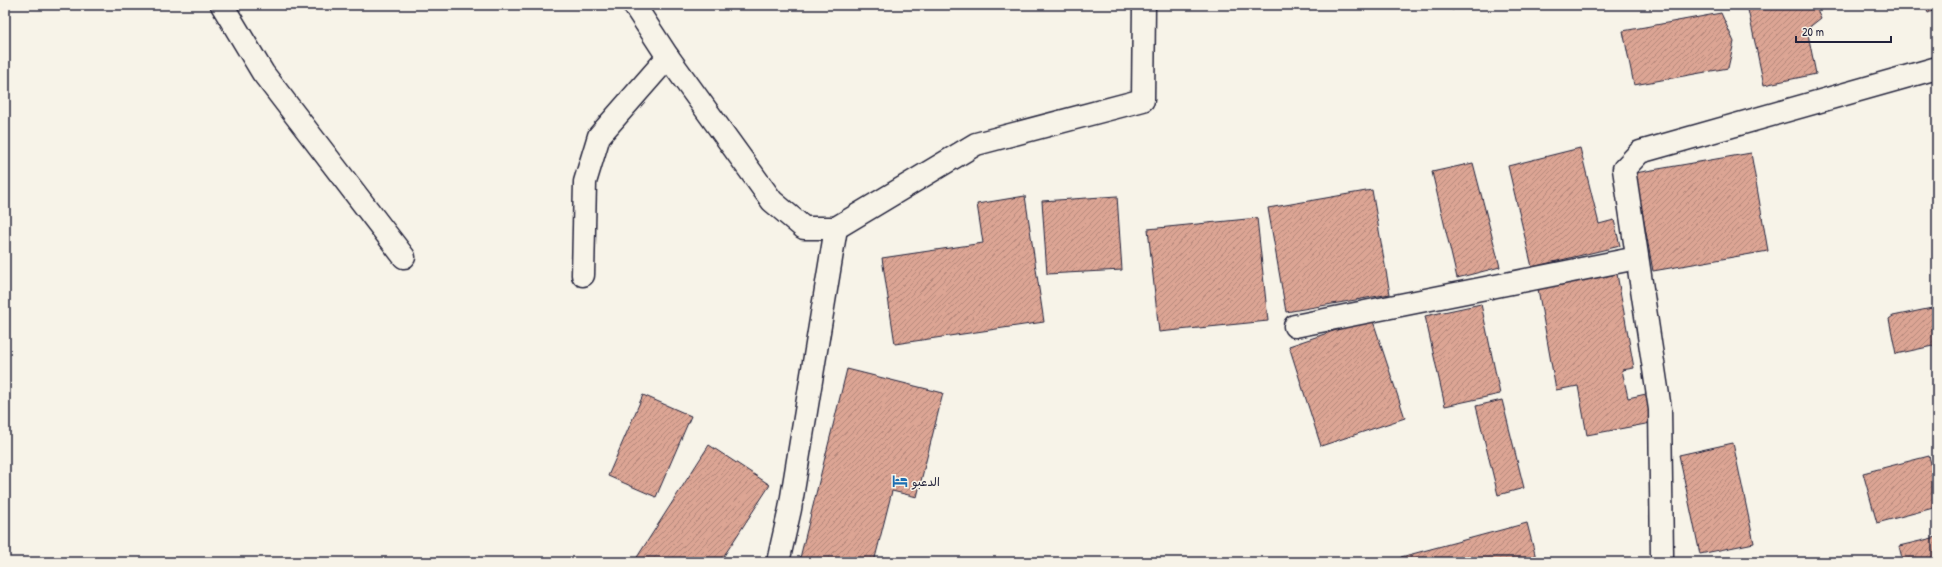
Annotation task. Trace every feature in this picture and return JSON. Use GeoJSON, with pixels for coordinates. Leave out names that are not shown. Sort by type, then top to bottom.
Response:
{"type":"FeatureCollection","features":[{"type":"Feature","properties":{"kind":"street"},"geometry":{"type":"LineString","coordinates":[[222,5],[264,73],[404,257]]}},
{"type":"Feature","properties":{"kind":"street"},"geometry":{"type":"LineString","coordinates":[[634,5],[668,57],[772,201],[804,228],[836,228],[976,144],[1143,100],[1144,5]]}},
{"type":"Feature","properties":{"kind":"street"},"geometry":{"type":"LineString","coordinates":[[583,275],[585,182],[599,136],[668,57]]}},
{"type":"Feature","properties":{"kind":"street"},"geometry":{"type":"LineString","coordinates":[[1662,556],[1660,409],[1624,170],[1640,152],[1937,68]]}},
{"type":"Feature","properties":{"kind":"street"},"geometry":{"type":"LineString","coordinates":[[778,562],[790,509],[836,228]]}},
{"type":"Feature","properties":{"kind":"street"},"geometry":{"type":"LineString","coordinates":[[1295,326],[1637,258]]}},
{"type":"Feature","properties":{"kind":"building"},"geometry":{"type":"Polygon","coordinates":[[[1451,5],[1471,5],[1452,10],[1451,5]]]}},
{"type":"Feature","properties":{"kind":"building"},"geometry":{"type":"Polygon","coordinates":[[[1747,5],[1815,5],[1821,18],[1807,29],[1816,74],[1764,85],[1747,5]]]}},
{"type":"Feature","properties":{"kind":"building"},"geometry":{"type":"Polygon","coordinates":[[[1925,5],[1937,5],[1937,9],[1928,13],[1925,5]]]}},
{"type":"Feature","properties":{"kind":"building"},"geometry":{"type":"Polygon","coordinates":[[[1721,13],[1734,42],[1728,68],[1634,85],[1623,31],[1721,13]]]}},
{"type":"Feature","properties":{"kind":"building"},"geometry":{"type":"Polygon","coordinates":[[[1580,148],[1599,224],[1614,220],[1620,246],[1532,267],[1508,166],[1580,148]]]}},
{"type":"Feature","properties":{"kind":"building"},"geometry":{"type":"Polygon","coordinates":[[[1751,153],[1768,251],[1653,271],[1635,173],[1751,153]]]}},
{"type":"Feature","properties":{"kind":"building"},"geometry":{"type":"Polygon","coordinates":[[[1473,163],[1500,267],[1457,278],[1432,172],[1473,163]]]}},
{"type":"Feature","properties":{"kind":"building"},"geometry":{"type":"Polygon","coordinates":[[[1372,190],[1390,294],[1286,312],[1268,208],[1372,190]]]}},
{"type":"Feature","properties":{"kind":"building"},"geometry":{"type":"Polygon","coordinates":[[[1025,196],[1044,322],[895,344],[882,258],[983,243],[977,204],[1025,196]]]}},
{"type":"Feature","properties":{"kind":"building"},"geometry":{"type":"Polygon","coordinates":[[[1117,196],[1122,270],[1047,274],[1042,201],[1117,196]]]}},
{"type":"Feature","properties":{"kind":"building"},"geometry":{"type":"Polygon","coordinates":[[[1257,218],[1268,321],[1159,332],[1148,229],[1257,218]]]}},
{"type":"Feature","properties":{"kind":"building"},"geometry":{"type":"Polygon","coordinates":[[[1617,274],[1634,368],[1622,370],[1628,398],[1646,394],[1651,423],[1587,435],[1578,386],[1556,390],[1538,289],[1617,274]]]}},
{"type":"Feature","properties":{"kind":"building"},"geometry":{"type":"Polygon","coordinates":[[[1481,304],[1500,394],[1445,406],[1425,316],[1481,304]]]}},
{"type":"Feature","properties":{"kind":"building"},"geometry":{"type":"Polygon","coordinates":[[[1937,307],[1937,345],[1896,354],[1889,319],[1893,316],[1937,307]]]}},
{"type":"Feature","properties":{"kind":"building"},"geometry":{"type":"Polygon","coordinates":[[[1372,318],[1405,418],[1321,446],[1289,346],[1372,318]]]}},
{"type":"Feature","properties":{"kind":"building"},"geometry":{"type":"Polygon","coordinates":[[[847,369],[943,393],[917,497],[892,491],[874,562],[799,562],[847,369]]]}},
{"type":"Feature","properties":{"kind":"building"},"geometry":{"type":"Polygon","coordinates":[[[643,395],[691,416],[656,497],[608,476],[643,395]]]}},
{"type":"Feature","properties":{"kind":"building"},"geometry":{"type":"Polygon","coordinates":[[[1502,400],[1524,488],[1498,495],[1476,406],[1502,400]]]}},
{"type":"Feature","properties":{"kind":"building"},"geometry":{"type":"Polygon","coordinates":[[[1733,443],[1754,543],[1700,554],[1679,455],[1733,443]]]}},
{"type":"Feature","properties":{"kind":"building"},"geometry":{"type":"Polygon","coordinates":[[[709,445],[770,485],[720,562],[634,562],[709,445]]]}},
{"type":"Feature","properties":{"kind":"building"},"geometry":{"type":"Polygon","coordinates":[[[1929,456],[1937,486],[1937,507],[1877,523],[1863,473],[1929,456]]]}},
{"type":"Feature","properties":{"kind":"building"},"geometry":{"type":"Polygon","coordinates":[[[1527,523],[1537,562],[1402,562],[1401,557],[1527,523]]]}},
{"type":"Feature","properties":{"kind":"building"},"geometry":{"type":"Polygon","coordinates":[[[1937,537],[1937,562],[1903,562],[1899,546],[1937,537]]]}},
{"type":"Feature","properties":{"kind":"place","name":"الدعبو"},"geometry":{"type":"Point","coordinates":[900,481]}}]}
